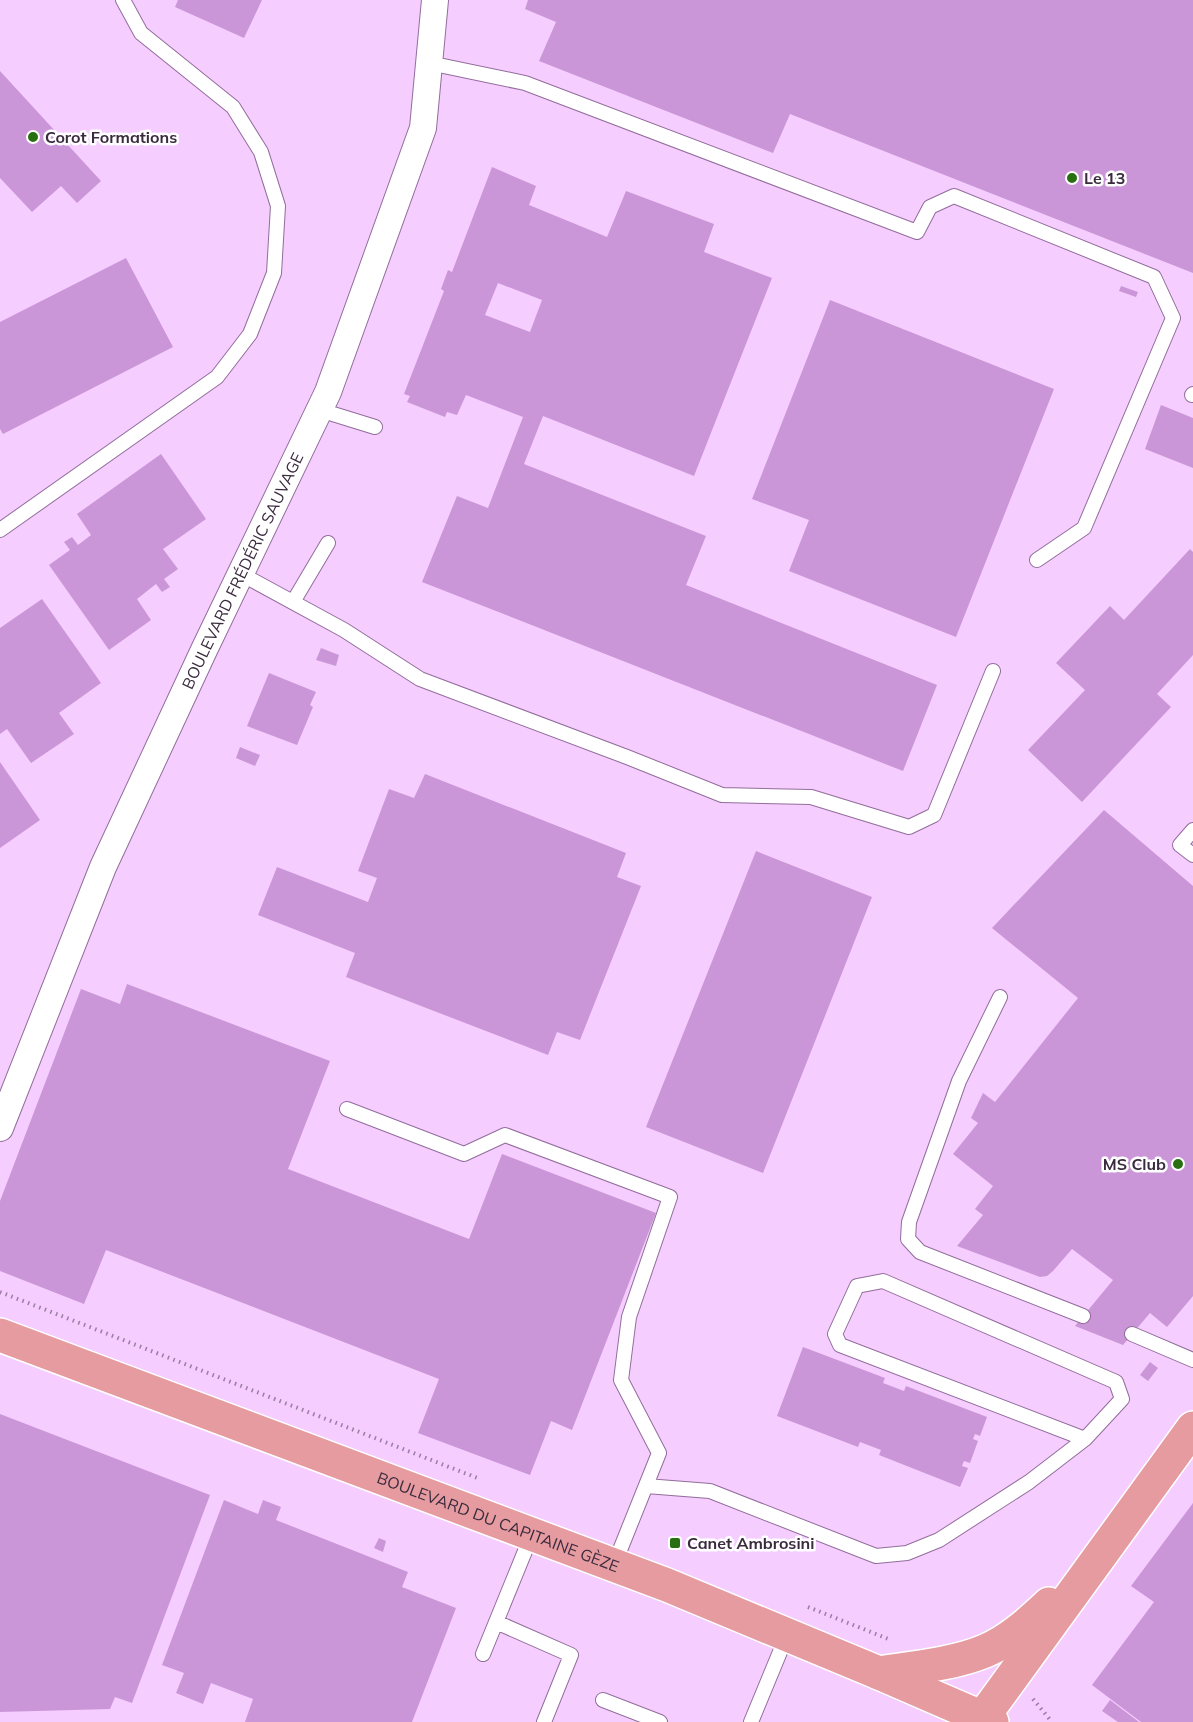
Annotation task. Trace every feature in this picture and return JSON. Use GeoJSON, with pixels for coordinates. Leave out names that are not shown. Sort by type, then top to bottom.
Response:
{"type":"FeatureCollection","features":[{"type":"Feature","properties":{"kind":"main road","name":"BOULEVARD DU CAPITAINE GÈZE"},"geometry":{"type":"LineString","coordinates":[[0,1335],[667,1585],[879,1672],[987,1720]]}},
{"type":"Feature","properties":{"kind":"main road"},"geometry":{"type":"LineString","coordinates":[[987,1720],[1009,1680],[1193,1428]]}},
{"type":"Feature","properties":{"kind":"main road"},"geometry":{"type":"LineString","coordinates":[[879,1672],[928,1666],[986,1651],[1024,1626],[1101,1556]]}},
{"type":"Feature","properties":{"kind":"street","name":"BOULEVARD FRÉDÉRIC SAUVAGE"},"geometry":{"type":"LineString","coordinates":[[0,1128],[103,867],[328,393],[423,128],[435,0]]}},
{"type":"Feature","properties":{"kind":"lane"},"geometry":{"type":"LineString","coordinates":[[0,530],[216,377],[250,334],[274,273],[278,206],[261,152],[233,106],[141,33],[123,0]]}},
{"type":"Feature","properties":{"kind":"lane"},"geometry":{"type":"LineString","coordinates":[[429,63],[525,83],[917,232],[930,207],[954,196],[1154,277],[1173,318],[1084,528],[1037,560]]}},
{"type":"Feature","properties":{"kind":"lane"},"geometry":{"type":"LineString","coordinates":[[320,410],[375,427]]}},
{"type":"Feature","properties":{"kind":"lane"},"geometry":{"type":"LineString","coordinates":[[292,602],[328,543]]}},
{"type":"Feature","properties":{"kind":"lane"},"geometry":{"type":"LineString","coordinates":[[241,574],[344,630],[420,679],[722,795],[811,797],[909,827],[934,815],[993,670]]}},
{"type":"Feature","properties":{"kind":"lane"},"geometry":{"type":"LineString","coordinates":[[1193,830],[1180,845],[1193,855]]}},
{"type":"Feature","properties":{"kind":"lane"},"geometry":{"type":"LineString","coordinates":[[1000,997],[959,1081],[909,1222],[909,1239],[920,1252],[1083,1316]]}},
{"type":"Feature","properties":{"kind":"lane"},"geometry":{"type":"LineString","coordinates":[[347,1109],[464,1154],[505,1135],[670,1197],[629,1317],[621,1380],[659,1453],[614,1565]]}},
{"type":"Feature","properties":{"kind":"lane"},"geometry":{"type":"LineString","coordinates":[[646,1486],[710,1491],[876,1556],[907,1553],[939,1540],[1029,1482],[1085,1439],[1122,1399],[1116,1382],[883,1281],[857,1286],[835,1334],[840,1345],[1085,1439]]}},
{"type":"Feature","properties":{"kind":"lane"},"geometry":{"type":"LineString","coordinates":[[1132,1334],[1193,1360]]}},
{"type":"Feature","properties":{"kind":"lane"},"geometry":{"type":"LineString","coordinates":[[483,1654],[532,1534]]}},
{"type":"Feature","properties":{"kind":"lane"},"geometry":{"type":"LineString","coordinates":[[496,1622],[571,1655],[544,1722]]}},
{"type":"Feature","properties":{"kind":"lane"},"geometry":{"type":"LineString","coordinates":[[751,1722],[787,1635]]}},
{"type":"Feature","properties":{"kind":"lane"},"geometry":{"type":"LineString","coordinates":[[603,1700],[660,1722]]}},
{"type":"Feature","properties":{"kind":"path"},"geometry":{"type":"LineString","coordinates":[[0,1292],[480,1479]]}},
{"type":"Feature","properties":{"kind":"path"},"geometry":{"type":"LineString","coordinates":[[802,1605],[901,1642]]}},
{"type":"Feature","properties":{"kind":"path"},"geometry":{"type":"LineString","coordinates":[[1009,1680],[1031,1696],[1052,1722]]}},
{"type":"Feature","properties":{"kind":"building"},"geometry":{"type":"Polygon","coordinates":[[[178,0],[262,0],[244,38],[175,7],[178,0]]]}},
{"type":"Feature","properties":{"kind":"building","name":"Le 13"},"geometry":{"type":"Polygon","coordinates":[[[528,0],[1193,0],[1193,273],[790,114],[773,153],[539,61],[556,22],[525,9],[528,0]]]}},
{"type":"Feature","properties":{"kind":"building","name":"Corot Formations"},"geometry":{"type":"Polygon","coordinates":[[[0,71],[101,181],[77,203],[61,186],[32,212],[0,178],[0,71]]]}},
{"type":"Feature","properties":{"kind":"building"},"geometry":{"type":"Polygon","coordinates":[[[492,167],[536,186],[529,205],[607,237],[626,191],[714,224],[704,252],[772,278],[694,476],[543,416],[524,464],[706,536],[686,585],[937,685],[903,771],[422,582],[457,496],[488,508],[523,417],[466,395],[457,415],[447,412],[445,417],[407,402],[410,396],[404,394],[444,291],[441,289],[448,270],[452,272],[492,167]],[[498,283],[485,315],[530,332],[542,300],[498,283]]]}},
{"type":"Feature","properties":{"kind":"building"},"geometry":{"type":"Polygon","coordinates":[[[126,258],[173,347],[3,434],[0,429],[0,322],[126,258]]]}},
{"type":"Feature","properties":{"kind":"building"},"geometry":{"type":"Polygon","coordinates":[[[1121,286],[1138,292],[1136,297],[1119,291],[1121,286]]]}},
{"type":"Feature","properties":{"kind":"building"},"geometry":{"type":"Polygon","coordinates":[[[830,300],[1054,389],[956,637],[789,571],[809,520],[752,499],[830,300]]]}},
{"type":"Feature","properties":{"kind":"building"},"geometry":{"type":"Polygon","coordinates":[[[1161,405],[1193,418],[1193,468],[1145,449],[1161,405]]]}},
{"type":"Feature","properties":{"kind":"building"},"geometry":{"type":"Polygon","coordinates":[[[161,454],[206,519],[163,549],[178,569],[164,579],[170,587],[162,592],[156,584],[137,599],[151,620],[109,650],[49,565],[70,550],[64,542],[72,537],[78,545],[91,535],[77,514],[161,454]]]}},
{"type":"Feature","properties":{"kind":"building"},"geometry":{"type":"Polygon","coordinates":[[[1190,549],[1193,552],[1193,655],[1157,694],[1171,707],[1082,802],[1028,750],[1085,690],[1056,663],[1110,606],[1124,620],[1190,549]]]}},
{"type":"Feature","properties":{"kind":"building"},"geometry":{"type":"Polygon","coordinates":[[[42,599],[101,683],[59,713],[74,734],[31,763],[7,729],[0,734],[0,628],[42,599]]]}},
{"type":"Feature","properties":{"kind":"building"},"geometry":{"type":"Polygon","coordinates":[[[321,648],[339,655],[336,666],[316,660],[321,648]]]}},
{"type":"Feature","properties":{"kind":"building"},"geometry":{"type":"Polygon","coordinates":[[[269,673],[316,692],[310,705],[313,707],[297,745],[247,726],[269,673]]]}},
{"type":"Feature","properties":{"kind":"building"},"geometry":{"type":"Polygon","coordinates":[[[240,747],[260,755],[255,766],[236,758],[240,747]]]}},
{"type":"Feature","properties":{"kind":"building"},"geometry":{"type":"Polygon","coordinates":[[[0,762],[40,820],[0,848],[0,762]]]}},
{"type":"Feature","properties":{"kind":"building"},"geometry":{"type":"Polygon","coordinates":[[[425,774],[626,853],[617,877],[641,886],[580,1040],[557,1032],[548,1055],[346,977],[355,953],[258,915],[277,867],[368,902],[377,878],[358,871],[389,789],[414,798],[425,774]]]}},
{"type":"Feature","properties":{"kind":"building"},"geometry":{"type":"Polygon","coordinates":[[[1104,810],[1193,886],[1193,1296],[1167,1327],[1150,1313],[1123,1345],[1075,1326],[1113,1280],[1072,1249],[1053,1271],[1047,1276],[1040,1277],[957,1246],[983,1215],[975,1209],[993,1186],[953,1154],[978,1123],[971,1118],[983,1093],[995,1102],[1078,998],[992,928],[1104,810]]]}},
{"type":"Feature","properties":{"kind":"building"},"geometry":{"type":"Polygon","coordinates":[[[756,851],[872,897],[763,1173],[646,1127],[756,851]]]}},
{"type":"Feature","properties":{"kind":"building"},"geometry":{"type":"Polygon","coordinates":[[[127,984],[330,1061],[288,1169],[469,1239],[502,1154],[656,1213],[572,1430],[551,1421],[530,1475],[418,1433],[439,1379],[106,1250],[84,1304],[0,1271],[0,1201],[81,989],[120,1004],[127,984]]]}},
{"type":"Feature","properties":{"kind":"building"},"geometry":{"type":"Polygon","coordinates":[[[803,1347],[885,1378],[883,1383],[904,1391],[906,1386],[987,1417],[980,1436],[975,1434],[973,1439],[978,1441],[970,1463],[964,1461],[962,1466],[968,1468],[960,1487],[879,1455],[881,1450],[860,1442],[858,1447],[777,1416],[803,1347]]]}},
{"type":"Feature","properties":{"kind":"building"},"geometry":{"type":"Polygon","coordinates":[[[1150,1362],[1158,1368],[1148,1381],[1140,1375],[1150,1362]]]}},
{"type":"Feature","properties":{"kind":"building"},"geometry":{"type":"Polygon","coordinates":[[[0,1414],[210,1495],[132,1703],[115,1697],[110,1709],[0,1712],[0,1414]]]}},
{"type":"Feature","properties":{"kind":"building"},"geometry":{"type":"Polygon","coordinates":[[[224,1500],[258,1514],[263,1500],[281,1507],[276,1520],[408,1572],[402,1587],[456,1608],[412,1722],[245,1722],[253,1699],[211,1683],[203,1704],[176,1693],[184,1673],[162,1665],[224,1500]]]}},
{"type":"Feature","properties":{"kind":"building"},"geometry":{"type":"Polygon","coordinates":[[[1193,1503],[1193,1722],[1141,1722],[1092,1685],[1154,1602],[1131,1586],[1193,1503]]]}},
{"type":"Feature","properties":{"kind":"building"},"geometry":{"type":"Polygon","coordinates":[[[379,1538],[386,1541],[383,1552],[374,1548],[379,1538]]]}},
{"type":"Feature","properties":{"kind":"building"},"geometry":{"type":"Polygon","coordinates":[[[1110,1700],[1139,1722],[1118,1722],[1102,1711],[1110,1700]]]}},
{"type":"Feature","properties":{"kind":"place","name":"Corot Formations"},"geometry":{"type":"Point","coordinates":[33,137]}},
{"type":"Feature","properties":{"kind":"place","name":"Le 13"},"geometry":{"type":"Point","coordinates":[1072,178]}},
{"type":"Feature","properties":{"kind":"place","name":"MS Club"},"geometry":{"type":"Point","coordinates":[1178,1164]}},
{"type":"Feature","properties":{"kind":"place","name":"Canet Ambrosini"},"geometry":{"type":"Point","coordinates":[675,1543]}}]}
